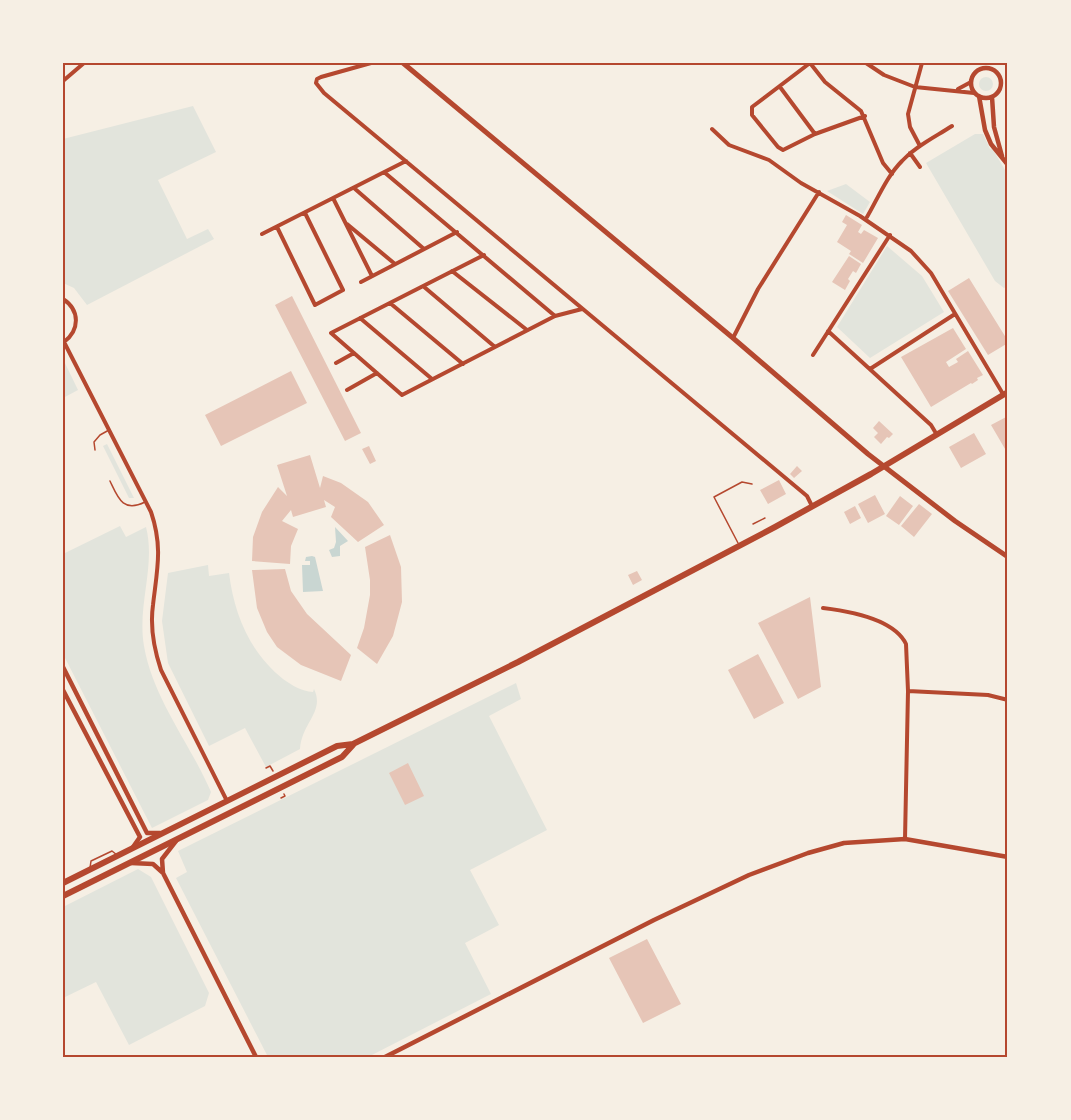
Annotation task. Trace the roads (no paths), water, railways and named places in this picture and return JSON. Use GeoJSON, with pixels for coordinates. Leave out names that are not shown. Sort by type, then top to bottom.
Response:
{"type":"FeatureCollection","features":[{"type":"Feature","properties":{"kind":"main road"},"geometry":{"type":"LineString","coordinates":[[403,63],[885,466],[955,521],[1008,557]]}},
{"type":"Feature","properties":{"kind":"main road"},"geometry":{"type":"LineString","coordinates":[[63,883],[337,747],[353,744],[518,662],[885,466],[1006,393]]}},
{"type":"Feature","properties":{"kind":"main road"},"geometry":{"type":"LineString","coordinates":[[63,896],[342,757],[353,744]]}},
{"type":"Feature","properties":{"kind":"street"},"geometry":{"type":"LineString","coordinates":[[371,63],[321,77],[316,83],[324,93],[807,496],[812,506]]}},
{"type":"Feature","properties":{"kind":"street"},"geometry":{"type":"LineString","coordinates":[[865,116],[815,134],[787,149],[780,150],[752,115],[752,107],[810,63],[825,82],[865,116],[883,163],[892,174]]}},
{"type":"Feature","properties":{"kind":"street"},"geometry":{"type":"LineString","coordinates":[[866,63],[884,75],[915,87],[953,90],[976,94],[983,98],[992,97],[1001,85],[999,75],[995,71],[986,65],[973,74],[971,82],[976,94],[985,130],[991,144],[1008,165]]}},
{"type":"Feature","properties":{"kind":"street"},"geometry":{"type":"LineString","coordinates":[[920,146],[908,121],[922,63]]}},
{"type":"Feature","properties":{"kind":"street"},"geometry":{"type":"LineString","coordinates":[[992,63],[995,71]]}},
{"type":"Feature","properties":{"kind":"street"},"geometry":{"type":"LineString","coordinates":[[63,81],[81,64]]}},
{"type":"Feature","properties":{"kind":"street"},"geometry":{"type":"LineString","coordinates":[[953,90],[971,82]]}},
{"type":"Feature","properties":{"kind":"street"},"geometry":{"type":"LineString","coordinates":[[780,87],[815,134]]}},
{"type":"Feature","properties":{"kind":"street"},"geometry":{"type":"LineString","coordinates":[[992,97],[994,127],[1002,156]]}},
{"type":"Feature","properties":{"kind":"street"},"geometry":{"type":"LineString","coordinates":[[867,217],[892,174],[910,153],[952,126]]}},
{"type":"Feature","properties":{"kind":"street"},"geometry":{"type":"LineString","coordinates":[[712,129],[729,145],[769,160],[801,183],[890,235],[911,251],[931,273],[1006,393]]}},
{"type":"Feature","properties":{"kind":"street"},"geometry":{"type":"LineString","coordinates":[[910,153],[920,167]]}},
{"type":"Feature","properties":{"kind":"street"},"geometry":{"type":"LineString","coordinates":[[262,234],[406,161]]}},
{"type":"Feature","properties":{"kind":"street"},"geometry":{"type":"LineString","coordinates":[[384,172],[555,316]]}},
{"type":"Feature","properties":{"kind":"street"},"geometry":{"type":"LineString","coordinates":[[354,188],[424,249]]}},
{"type":"Feature","properties":{"kind":"street"},"geometry":{"type":"LineString","coordinates":[[733,338],[764,279],[819,192]]}},
{"type":"Feature","properties":{"kind":"street"},"geometry":{"type":"LineString","coordinates":[[333,198],[372,276]]}},
{"type":"Feature","properties":{"kind":"street"},"geometry":{"type":"LineString","coordinates":[[277,227],[315,305],[343,290],[305,213]]}},
{"type":"Feature","properties":{"kind":"street"},"geometry":{"type":"LineString","coordinates":[[345,222],[395,264]]}},
{"type":"Feature","properties":{"kind":"street"},"geometry":{"type":"LineString","coordinates":[[361,282],[457,232]]}},
{"type":"Feature","properties":{"kind":"street"},"geometry":{"type":"LineString","coordinates":[[813,356],[890,235]]}},
{"type":"Feature","properties":{"kind":"street"},"geometry":{"type":"LineString","coordinates":[[484,255],[331,333],[402,395],[555,316],[582,309]]}},
{"type":"Feature","properties":{"kind":"street"},"geometry":{"type":"LineString","coordinates":[[452,271],[527,330]]}},
{"type":"Feature","properties":{"kind":"street"},"geometry":{"type":"LineString","coordinates":[[423,286],[495,347]]}},
{"type":"Feature","properties":{"kind":"street"},"geometry":{"type":"LineString","coordinates":[[63,299],[73,309],[76,319],[72,334],[64,342],[146,502],[159,537],[152,622],[157,659],[227,801]]}},
{"type":"Feature","properties":{"kind":"street"},"geometry":{"type":"LineString","coordinates":[[390,303],[463,364]]}},
{"type":"Feature","properties":{"kind":"street"},"geometry":{"type":"LineString","coordinates":[[870,369],[955,314]]}},
{"type":"Feature","properties":{"kind":"street"},"geometry":{"type":"LineString","coordinates":[[360,318],[432,379]]}},
{"type":"Feature","properties":{"kind":"street"},"geometry":{"type":"LineString","coordinates":[[828,331],[931,425],[937,435]]}},
{"type":"Feature","properties":{"kind":"street"},"geometry":{"type":"LineString","coordinates":[[336,363],[354,353]]}},
{"type":"Feature","properties":{"kind":"street"},"geometry":{"type":"LineString","coordinates":[[347,390],[377,373]]}},
{"type":"Feature","properties":{"kind":"street"},"geometry":{"type":"LineString","coordinates":[[823,608],[858,613],[886,626],[903,637],[906,644],[908,690],[905,839]]}},
{"type":"Feature","properties":{"kind":"street"},"geometry":{"type":"LineString","coordinates":[[63,667],[147,833],[162,833]]}},
{"type":"Feature","properties":{"kind":"street"},"geometry":{"type":"LineString","coordinates":[[63,690],[140,837],[131,848]]}},
{"type":"Feature","properties":{"kind":"street"},"geometry":{"type":"LineString","coordinates":[[908,690],[988,695],[1008,700]]}},
{"type":"Feature","properties":{"kind":"street"},"geometry":{"type":"LineString","coordinates":[[163,873],[162,860],[167,850],[180,837]]}},
{"type":"Feature","properties":{"kind":"street"},"geometry":{"type":"LineString","coordinates":[[386,1057],[654,920],[749,875],[808,853],[844,843],[905,839],[1008,857]]}},
{"type":"Feature","properties":{"kind":"street"},"geometry":{"type":"LineString","coordinates":[[129,863],[153,864],[163,873],[256,1057]]}},
{"type":"Feature","properties":{"kind":"lane"},"geometry":{"type":"LineString","coordinates":[[95,450],[94,442],[100,435],[110,430]]}},
{"type":"Feature","properties":{"kind":"lane"},"geometry":{"type":"LineString","coordinates":[[110,481],[124,505],[132,506],[146,502]]}},
{"type":"Feature","properties":{"kind":"lane"},"geometry":{"type":"LineString","coordinates":[[739,545],[714,497],[742,482],[753,484]]}}]}
